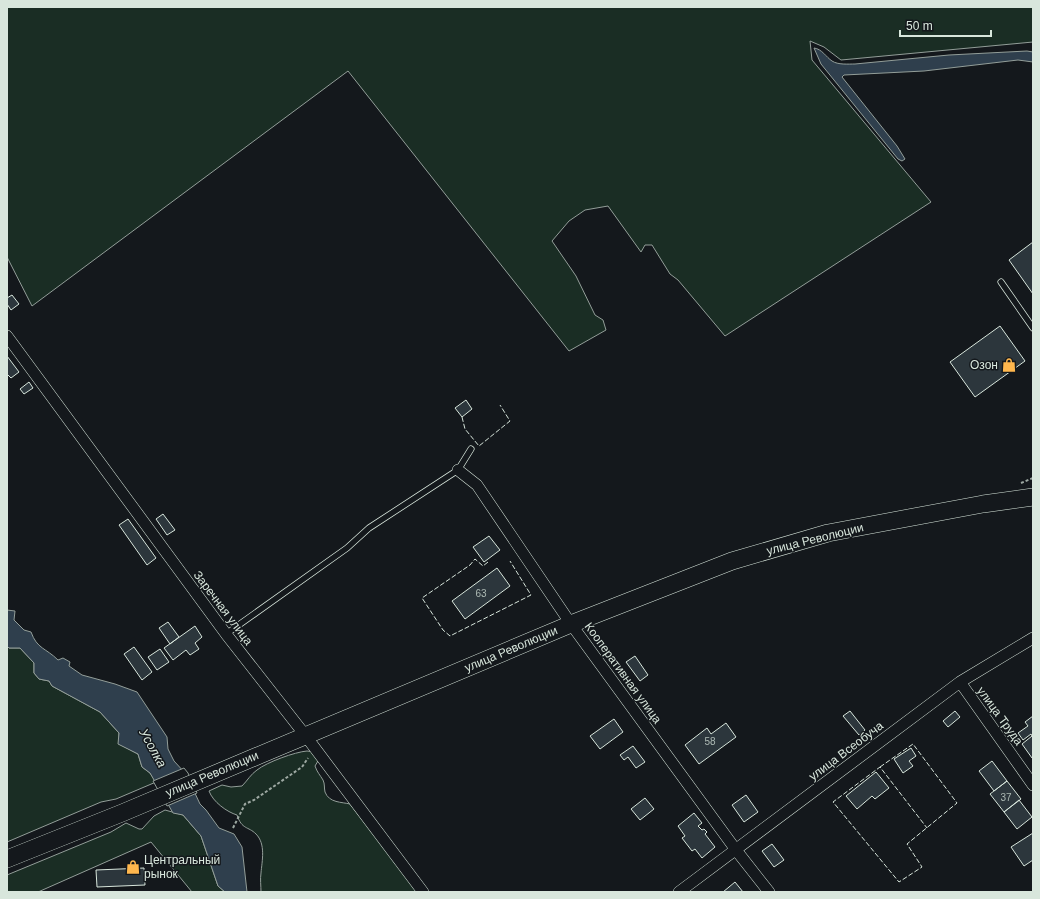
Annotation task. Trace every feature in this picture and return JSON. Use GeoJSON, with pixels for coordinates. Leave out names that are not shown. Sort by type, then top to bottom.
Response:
{"type":"FeatureCollection","features":[{"type":"Feature","properties":{"kind":"main road","name":"улица Революции"},"geometry":{"type":"LineString","coordinates":[[7,859],[122,813],[232,766],[310,742],[571,624],[732,561],[828,533],[983,504],[1033,497]]}},
{"type":"Feature","properties":{"kind":"street","name":"Заречная улица"},"geometry":{"type":"LineString","coordinates":[[7,336],[226,634],[310,742],[423,892]]}},
{"type":"Feature","properties":{"kind":"street","name":"Кооперативная улица"},"geometry":{"type":"LineString","coordinates":[[458,470],[477,485],[571,624],[736,850],[769,892]]}},
{"type":"Feature","properties":{"kind":"street","name":"улица Всеобуча"},"geometry":{"type":"LineString","coordinates":[[679,892],[960,682],[1033,638]]}},
{"type":"Feature","properties":{"kind":"street","name":"улица Труда"},"geometry":{"type":"LineString","coordinates":[[960,682],[1033,785]]}},
{"type":"Feature","properties":{"kind":"lane"},"geometry":{"type":"LineString","coordinates":[[1001,282],[1033,328]]}},
{"type":"Feature","properties":{"kind":"lane"},"geometry":{"type":"LineString","coordinates":[[226,634],[347,548],[369,528],[458,470],[471,449]]}},
{"type":"Feature","properties":{"kind":"path"},"geometry":{"type":"LineString","coordinates":[[1016,486],[1033,478]]}},
{"type":"Feature","properties":{"kind":"path"},"geometry":{"type":"LineString","coordinates":[[233,828],[245,804],[254,800],[302,767],[310,742]]}},
{"type":"Feature","properties":{"kind":"green space"},"geometry":{"type":"Polygon","coordinates":[[[7,7],[1033,7],[1033,42],[841,60],[824,47],[810,41],[812,60],[931,202],[725,336],[678,280],[670,274],[652,245],[645,245],[641,252],[608,206],[585,210],[569,221],[552,241],[576,276],[595,315],[603,320],[606,330],[569,351],[348,71],[32,306],[7,257],[7,7]]]}},
{"type":"Feature","properties":{"kind":"green space"},"geometry":{"type":"Polygon","coordinates":[[[7,646],[9,648],[20,648],[34,663],[34,673],[39,679],[49,681],[52,686],[100,712],[119,733],[119,744],[138,754],[142,767],[150,773],[156,782],[116,799],[101,802],[7,842],[7,646]]]}},
{"type":"Feature","properties":{"kind":"green space"},"geometry":{"type":"Polygon","coordinates":[[[307,751],[315,752],[318,761],[315,766],[324,782],[327,796],[333,800],[350,804],[418,892],[261,892],[263,853],[259,838],[241,823],[237,815],[229,812],[217,803],[209,791],[222,785],[231,787],[242,786],[253,773],[267,764],[296,753],[307,751]]]}},
{"type":"Feature","properties":{"kind":"green space"},"geometry":{"type":"Polygon","coordinates":[[[165,810],[183,815],[201,836],[218,886],[225,892],[192,892],[151,842],[38,892],[7,892],[7,875],[111,832],[126,823],[142,829],[154,816],[165,810]]]}},
{"type":"Feature","properties":{"kind":"water"},"geometry":{"type":"Polygon","coordinates":[[[814,48],[822,51],[832,61],[843,64],[949,55],[1027,51],[1033,52],[1033,62],[1018,60],[924,71],[844,75],[842,77],[897,146],[905,159],[902,161],[898,159],[821,64],[814,48]]]}},
{"type":"Feature","properties":{"kind":"water","name":"Усолка"},"geometry":{"type":"Polygon","coordinates":[[[7,610],[15,611],[14,620],[24,630],[31,632],[36,642],[58,660],[63,658],[70,662],[69,666],[82,675],[137,692],[167,737],[168,749],[174,761],[186,774],[200,804],[219,828],[234,834],[242,847],[247,892],[225,892],[218,886],[201,836],[183,815],[173,813],[150,773],[142,767],[138,754],[118,744],[119,733],[100,712],[52,686],[49,681],[39,679],[34,673],[34,663],[20,648],[9,648],[7,646],[7,610]]]}},
{"type":"Feature","properties":{"kind":"pier"},"geometry":{"type":"Polygon","coordinates":[[[184,768],[188,773],[197,793],[167,806],[153,781],[184,768]]]}},
{"type":"Feature","properties":{"kind":"building"},"geometry":{"type":"Polygon","coordinates":[[[1033,242],[1033,294],[1009,260],[1033,242]]]}},
{"type":"Feature","properties":{"kind":"building"},"geometry":{"type":"Polygon","coordinates":[[[12,295],[19,304],[11,310],[7,304],[7,298],[12,295]]]}},
{"type":"Feature","properties":{"kind":"building"},"geometry":{"type":"Polygon","coordinates":[[[1000,326],[1025,361],[975,397],[950,362],[1000,326]]]}},
{"type":"Feature","properties":{"kind":"building"},"geometry":{"type":"Polygon","coordinates":[[[7,356],[19,372],[11,378],[7,374],[7,356]]]}},
{"type":"Feature","properties":{"kind":"building"},"geometry":{"type":"Polygon","coordinates":[[[29,382],[33,388],[24,394],[20,389],[29,382]]]}},
{"type":"Feature","properties":{"kind":"building"},"geometry":{"type":"Polygon","coordinates":[[[466,400],[472,409],[462,417],[455,408],[466,400]]]}},
{"type":"Feature","properties":{"kind":"building"},"geometry":{"type":"Polygon","coordinates":[[[163,514],[175,530],[167,535],[156,519],[163,514]]]}},
{"type":"Feature","properties":{"kind":"building"},"geometry":{"type":"Polygon","coordinates":[[[128,519],[156,558],[147,565],[119,525],[128,519]]]}},
{"type":"Feature","properties":{"kind":"building"},"geometry":{"type":"Polygon","coordinates":[[[489,536],[500,550],[484,562],[473,547],[489,536]]]}},
{"type":"Feature","properties":{"kind":"building"},"geometry":{"type":"Polygon","coordinates":[[[497,568],[510,586],[465,619],[452,601],[497,568]]]}},
{"type":"Feature","properties":{"kind":"building"},"geometry":{"type":"Polygon","coordinates":[[[168,622],[179,637],[170,644],[159,628],[168,622]]]}},
{"type":"Feature","properties":{"kind":"building"},"geometry":{"type":"Polygon","coordinates":[[[195,626],[202,637],[195,643],[199,649],[190,655],[186,650],[173,660],[164,648],[195,626]]]}},
{"type":"Feature","properties":{"kind":"building"},"geometry":{"type":"Polygon","coordinates":[[[134,647],[152,672],[142,680],[124,654],[134,647]]]}},
{"type":"Feature","properties":{"kind":"building"},"geometry":{"type":"Polygon","coordinates":[[[160,649],[169,662],[157,670],[148,657],[160,649]]]}},
{"type":"Feature","properties":{"kind":"building"},"geometry":{"type":"Polygon","coordinates":[[[635,656],[648,675],[640,681],[626,662],[635,656]]]}},
{"type":"Feature","properties":{"kind":"building"},"geometry":{"type":"Polygon","coordinates":[[[850,711],[865,730],[859,735],[843,716],[850,711]]]}},
{"type":"Feature","properties":{"kind":"building"},"geometry":{"type":"Polygon","coordinates":[[[955,711],[960,717],[948,727],[943,721],[955,711]]]}},
{"type":"Feature","properties":{"kind":"building"},"geometry":{"type":"Polygon","coordinates":[[[1033,716],[1032,758],[1022,744],[1032,736],[1031,734],[1023,740],[1018,733],[1028,726],[1025,722],[1033,716]]]}},
{"type":"Feature","properties":{"kind":"building"},"geometry":{"type":"Polygon","coordinates":[[[614,719],[623,732],[600,749],[590,736],[614,719]]]}},
{"type":"Feature","properties":{"kind":"building"},"geometry":{"type":"Polygon","coordinates":[[[726,723],[736,737],[699,764],[685,745],[707,728],[711,734],[726,723]]]}},
{"type":"Feature","properties":{"kind":"building"},"geometry":{"type":"Polygon","coordinates":[[[633,746],[645,762],[636,768],[628,757],[624,760],[620,755],[633,746]]]}},
{"type":"Feature","properties":{"kind":"building"},"geometry":{"type":"Polygon","coordinates":[[[911,748],[916,756],[909,761],[913,766],[903,773],[894,759],[911,748]]]}},
{"type":"Feature","properties":{"kind":"building"},"geometry":{"type":"Polygon","coordinates":[[[992,761],[1007,781],[994,791],[979,771],[992,761]]]}},
{"type":"Feature","properties":{"kind":"building"},"geometry":{"type":"Polygon","coordinates":[[[876,772],[889,788],[875,799],[872,796],[857,809],[846,796],[876,772]]]}},
{"type":"Feature","properties":{"kind":"building"},"geometry":{"type":"Polygon","coordinates":[[[1007,781],[1021,799],[1004,812],[990,794],[1007,781]]]}},
{"type":"Feature","properties":{"kind":"building"},"geometry":{"type":"Polygon","coordinates":[[[746,795],[758,812],[744,822],[732,805],[746,795]]]}},
{"type":"Feature","properties":{"kind":"building"},"geometry":{"type":"Polygon","coordinates":[[[645,798],[654,809],[640,820],[631,809],[645,798]]]}},
{"type":"Feature","properties":{"kind":"building"},"geometry":{"type":"Polygon","coordinates":[[[1019,800],[1032,817],[1017,829],[1004,812],[1019,800]]]}},
{"type":"Feature","properties":{"kind":"building"},"geometry":{"type":"Polygon","coordinates":[[[694,813],[702,823],[698,826],[707,832],[705,834],[715,847],[702,858],[695,849],[692,851],[682,838],[685,836],[678,826],[694,813]]]}},
{"type":"Feature","properties":{"kind":"building"},"geometry":{"type":"Polygon","coordinates":[[[1033,833],[1033,860],[1024,866],[1011,847],[1033,833]]]}},
{"type":"Feature","properties":{"kind":"building"},"geometry":{"type":"Polygon","coordinates":[[[772,844],[784,860],[774,867],[762,851],[772,844]]]}},
{"type":"Feature","properties":{"kind":"building"},"geometry":{"type":"Polygon","coordinates":[[[144,868],[145,885],[97,887],[96,870],[144,868]]]}},
{"type":"Feature","properties":{"kind":"building"},"geometry":{"type":"Polygon","coordinates":[[[735,882],[743,892],[723,892],[735,882]]]}},
{"type":"Feature","properties":{"kind":"fence"},"geometry":{"type":"LineString","coordinates":[[462,417],[465,429],[479,446],[510,421],[500,405]]}},
{"type":"Feature","properties":{"kind":"fence"},"geometry":{"type":"LineString","coordinates":[[488,562],[483,566],[475,559],[470,565],[422,598],[443,630],[450,636],[531,595],[510,561]]}},
{"type":"Feature","properties":{"kind":"fence"},"geometry":{"type":"LineString","coordinates":[[880,767],[913,744],[957,803],[907,844],[922,867],[899,882],[833,802],[880,767],[927,828]]}},
{"type":"Feature","properties":{"kind":"place","name":"Озон"},"geometry":{"type":"Point","coordinates":[1009,365]}},
{"type":"Feature","properties":{"kind":"place","name":"Центральный рынок"},"geometry":{"type":"Point","coordinates":[133,867]}}]}
